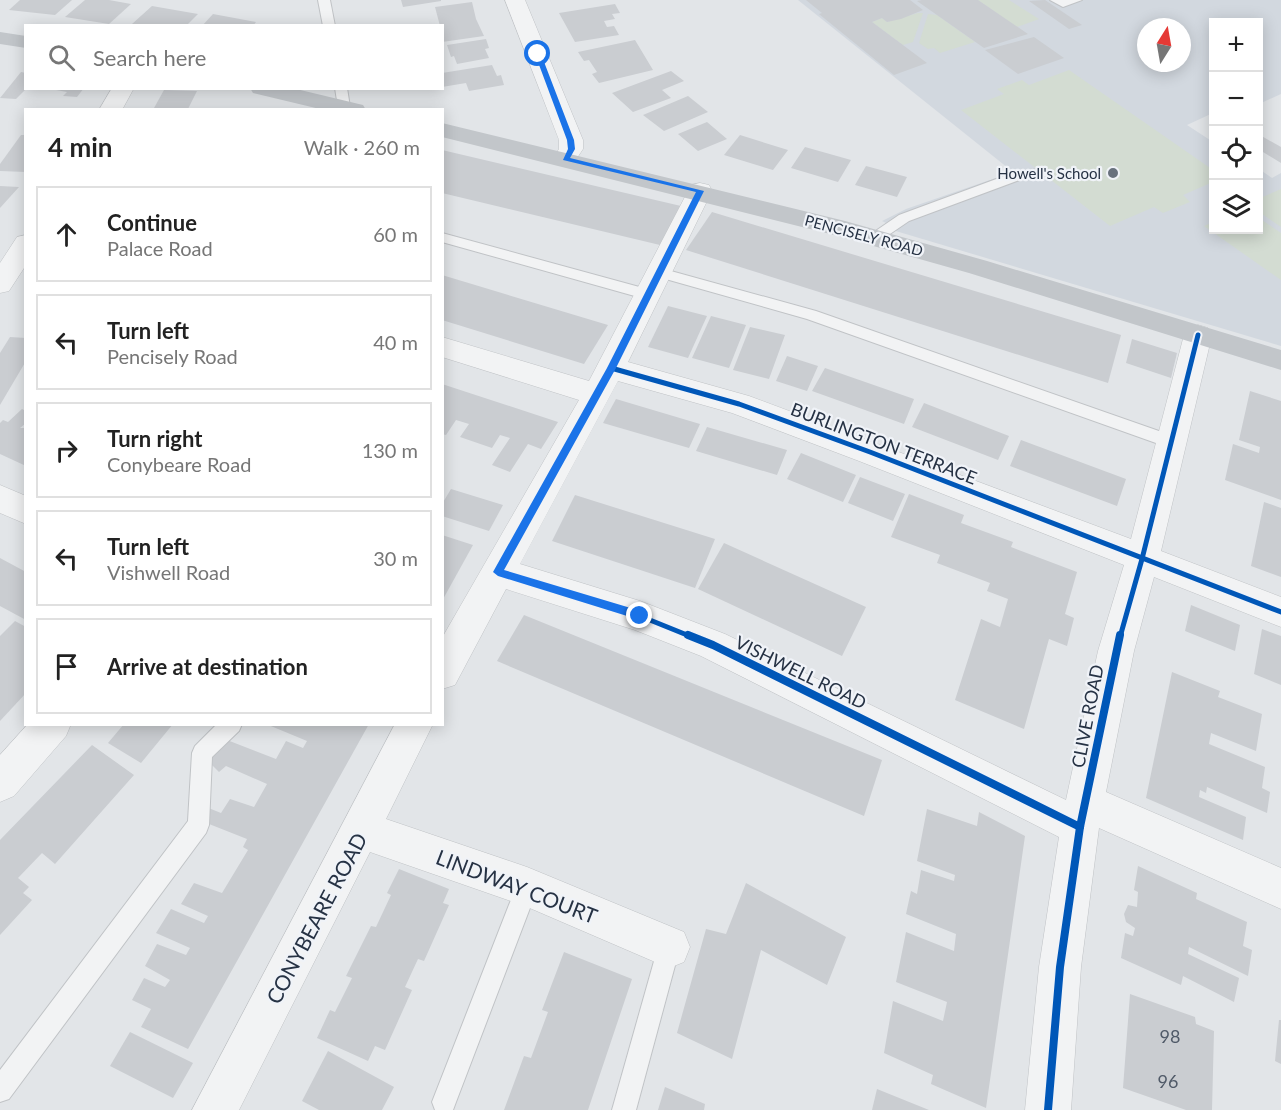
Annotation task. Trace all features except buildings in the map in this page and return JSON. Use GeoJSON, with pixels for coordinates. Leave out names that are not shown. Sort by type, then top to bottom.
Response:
{"type":"FeatureCollection","features":[{"type":"Feature","properties":{"kind":"main road"},"geometry":{"type":"LineString","coordinates":[[0,38],[24,42]]}},
{"type":"Feature","properties":{"kind":"main road"},"geometry":{"type":"LineString","coordinates":[[273,90],[347,102]]}},
{"type":"Feature","properties":{"kind":"main road","name":"PENCISELY ROAD"},"geometry":{"type":"LineString","coordinates":[[444,130],[700,191],[878,239],[978,267],[1281,360]]}},
{"type":"Feature","properties":{"kind":"street"},"geometry":{"type":"LineString","coordinates":[[515,0],[571,140],[571,149],[566,159]]}},
{"type":"Feature","properties":{"kind":"street"},"geometry":{"type":"LineString","coordinates":[[111,108],[122,90]]}},
{"type":"Feature","properties":{"kind":"street"},"geometry":{"type":"LineString","coordinates":[[444,669],[611,368],[700,191]]}},
{"type":"Feature","properties":{"kind":"street"},"geometry":{"type":"LineString","coordinates":[[0,284],[24,246]]}},
{"type":"Feature","properties":{"kind":"street","name":"CLIVE ROAD"},"geometry":{"type":"LineString","coordinates":[[1048,1110],[1060,967],[1082,815],[1116,651],[1142,559],[1198,335]]}},
{"type":"Feature","properties":{"kind":"street"},"geometry":{"type":"LineString","coordinates":[[444,348],[596,394]]}},
{"type":"Feature","properties":{"kind":"street","name":"BURLINGTON TERRACE"},"geometry":{"type":"LineString","coordinates":[[611,368],[738,404],[870,452],[1281,612]]}},
{"type":"Feature","properties":{"kind":"street"},"geometry":{"type":"LineString","coordinates":[[0,498],[24,510]]}},
{"type":"Feature","properties":{"kind":"street","name":"VISHWELL ROAD"},"geometry":{"type":"LineString","coordinates":[[498,572],[640,616],[713,645],[1082,815],[1281,889]]}},
{"type":"Feature","properties":{"kind":"street"},"geometry":{"type":"LineString","coordinates":[[0,783],[51,726]]}},
{"type":"Feature","properties":{"kind":"street","name":"CONYBEARE ROAD"},"geometry":{"type":"LineString","coordinates":[[215,1110],[414,726]]}},
{"type":"Feature","properties":{"kind":"street","name":"LINDWAY COURT"},"geometry":{"type":"LineString","coordinates":[[362,830],[527,887],[669,947]]}},
{"type":"Feature","properties":{"kind":"lane"},"geometry":{"type":"LineString","coordinates":[[324,0],[329,24]]}},
{"type":"Feature","properties":{"kind":"lane"},"geometry":{"type":"LineString","coordinates":[[1056,0],[1063,4],[1076,0]]}},
{"type":"Feature","properties":{"kind":"lane"},"geometry":{"type":"LineString","coordinates":[[878,239],[882,232],[904,218],[927,208],[1023,174],[1042,173]]}},
{"type":"Feature","properties":{"kind":"lane"},"geometry":{"type":"LineString","coordinates":[[444,237],[655,284],[811,315],[1170,442]]}},
{"type":"Feature","properties":{"kind":"lane"},"geometry":{"type":"LineString","coordinates":[[0,1090],[198,825],[202,753],[230,726]]}},
{"type":"Feature","properties":{"kind":"lane"},"geometry":{"type":"LineString","coordinates":[[444,1102],[527,887]]}},
{"type":"Feature","properties":{"kind":"lane"},"geometry":{"type":"LineString","coordinates":[[624,1110],[669,947]]}},
{"type":"Feature","properties":{"kind":"shaded area","name":"Howell's School"},"geometry":{"type":"Polygon","coordinates":[[[798,0],[1281,0],[1281,94],[1263,102],[1263,18],[1209,18],[1209,115],[1187,125],[1209,139],[1209,234],[1263,234],[1263,172],[1272,178],[1281,173],[1281,346],[889,229],[890,225],[882,221],[906,209],[1013,172],[798,0]]]}},
{"type":"Feature","properties":{"kind":"shaded area"},"geometry":{"type":"Polygon","coordinates":[[[978,0],[1009,0],[1039,19],[1017,27],[978,0]]]}},
{"type":"Feature","properties":{"kind":"shaded area"},"geometry":{"type":"Polygon","coordinates":[[[923,13],[913,42],[903,45],[872,22],[882,18],[887,22],[923,13]]]}},
{"type":"Feature","properties":{"kind":"shaded area"},"geometry":{"type":"Polygon","coordinates":[[[928,14],[937,15],[975,42],[940,53],[934,48],[928,49],[919,43],[928,14]]]}},
{"type":"Feature","properties":{"kind":"shaded area"},"geometry":{"type":"Polygon","coordinates":[[[1069,70],[1209,167],[1209,184],[1183,195],[1190,202],[1163,213],[1154,207],[1110,226],[961,110],[1004,94],[997,89],[1022,80],[1029,85],[1069,70]]]}},
{"type":"Feature","properties":{"kind":"shaded area"},"geometry":{"type":"Polygon","coordinates":[[[1281,189],[1281,227],[1263,215],[1263,197],[1281,189]]]}},
{"type":"Feature","properties":{"kind":"shaded area"},"geometry":{"type":"Polygon","coordinates":[[[1263,221],[1281,233],[1281,280],[1215,234],[1263,234],[1263,221]]]}},
{"type":"Feature","properties":{"kind":"cycle path"},"geometry":{"type":"LineString","coordinates":[[1048,1110],[1060,967],[1080,827],[1116,651],[1142,559],[1198,335]]}},
{"type":"Feature","properties":{"kind":"cycle path"},"geometry":{"type":"LineString","coordinates":[[611,368],[739,404],[870,452],[1281,612]]}},
{"type":"Feature","properties":{"kind":"cycle path"},"geometry":{"type":"LineString","coordinates":[[498,572],[640,616],[713,645],[1080,827]]}},
{"type":"Feature","properties":{"kind":"place","name":"Howell's School"},"geometry":{"type":"Point","coordinates":[1113,173]}},
{"type":"Feature","properties":{"kind":"route"},"geometry":{"type":"LineString","coordinates":[[538,54],[571,140],[571,149],[566,159],[700,191],[611,368],[498,572],[640,616]]}}]}
